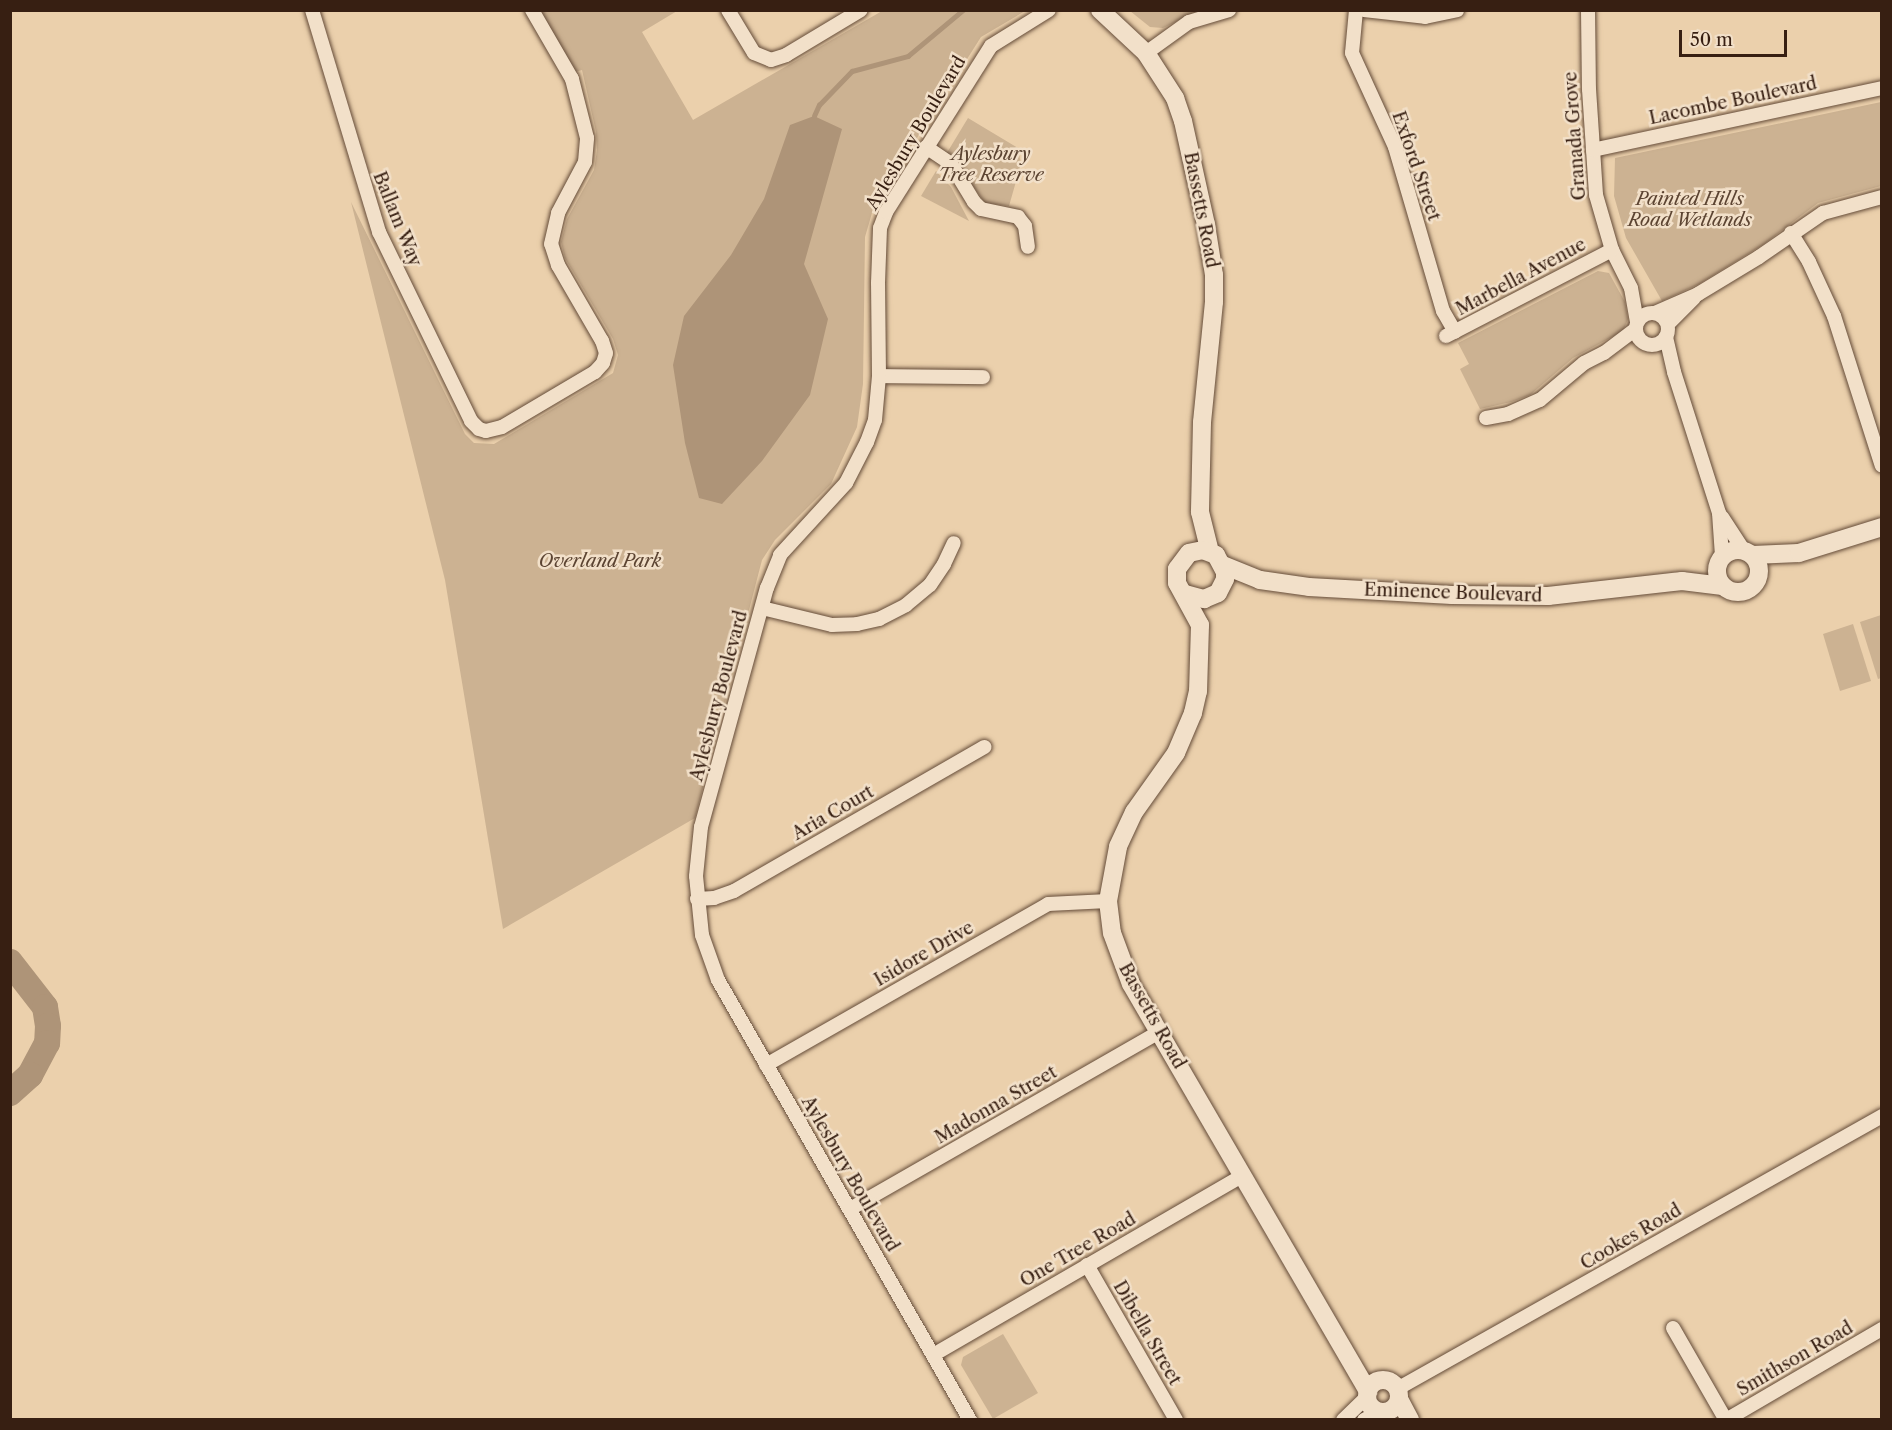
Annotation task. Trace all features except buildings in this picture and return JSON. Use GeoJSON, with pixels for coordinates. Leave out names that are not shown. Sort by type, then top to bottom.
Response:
{"type":"FeatureCollection","features":[{"type":"Feature","properties":{"kind":"street","name":"Ballam Way"},"geometry":{"type":"LineString","coordinates":[[312,10],[371,212],[467,415],[479,429],[494,431],[595,372],[603,363],[606,353],[602,341],[558,265],[551,244],[558,213],[581,172],[587,138],[572,79],[532,10]]}},
{"type":"Feature","properties":{"kind":"street"},"geometry":{"type":"LineString","coordinates":[[728,10],[754,53],[766,60],[786,55],[861,10]]}},
{"type":"Feature","properties":{"kind":"street","name":"Aylesbury Boulevard"},"geometry":{"type":"LineString","coordinates":[[970,1419],[715,972],[702,935],[696,876],[701,827],[762,609],[780,555],[830,502],[857,464],[875,420],[879,376],[880,228],[886,212],[991,46],[1049,10]]}},
{"type":"Feature","properties":{"kind":"street","name":"Bassetts Road"},"geometry":{"type":"LineString","coordinates":[[1100,10],[1146,53],[1171,91],[1183,121],[1206,225],[1214,275],[1214,302],[1202,422],[1200,512],[1189,553],[1177,569],[1177,583],[1200,625],[1200,668],[1193,713],[1176,753],[1125,828],[1113,865],[1108,901],[1112,933],[1122,966],[1345,1351],[1381,1402],[1410,1419]]}},
{"type":"Feature","properties":{"kind":"street"},"geometry":{"type":"LineString","coordinates":[[1146,53],[1189,22],[1229,10]]}},
{"type":"Feature","properties":{"kind":"street","name":"Exford Street"},"geometry":{"type":"LineString","coordinates":[[1356,10],[1353,52],[1395,147],[1450,334]]}},
{"type":"Feature","properties":{"kind":"street"},"geometry":{"type":"LineString","coordinates":[[1364,10],[1425,16],[1457,10]]}},
{"type":"Feature","properties":{"kind":"street","name":"Granada Grove"},"geometry":{"type":"LineString","coordinates":[[1588,10],[1589,89],[1596,195],[1612,250],[1631,288],[1654,312]]}},
{"type":"Feature","properties":{"kind":"street","name":"Lacombe Boulevard"},"geometry":{"type":"LineString","coordinates":[[1593,150],[1881,88]]}},
{"type":"Feature","properties":{"kind":"street"},"geometry":{"type":"LineString","coordinates":[[926,147],[951,164],[974,202],[981,209],[1018,217],[1025,226],[1028,247]]}},
{"type":"Feature","properties":{"kind":"street"},"geometry":{"type":"LineString","coordinates":[[1486,418],[1508,414],[1540,400],[1579,367],[1604,353],[1637,325],[1644,315],[1698,294],[1759,257],[1823,213],[1881,197]]}},
{"type":"Feature","properties":{"kind":"street"},"geometry":{"type":"LineString","coordinates":[[1791,233],[1809,262],[1834,316],[1881,466]]}},
{"type":"Feature","properties":{"kind":"street","name":"Marbella Avenue"},"geometry":{"type":"LineString","coordinates":[[1450,334],[1612,250]]}},
{"type":"Feature","properties":{"kind":"street","name":"Granada Grove"},"geometry":{"type":"LineString","coordinates":[[1631,288],[1637,325]]}},
{"type":"Feature","properties":{"kind":"street"},"geometry":{"type":"LineString","coordinates":[[1604,353],[1659,343],[1698,294]]}},
{"type":"Feature","properties":{"kind":"street"},"geometry":{"type":"LineString","coordinates":[[1654,312],[1663,316],[1674,372],[1719,513],[1718,576],[1724,586],[1740,592],[1751,588],[1759,578],[1799,553],[1881,527]]}},
{"type":"Feature","properties":{"kind":"street"},"geometry":{"type":"LineString","coordinates":[[1637,325],[1638,337],[1648,344],[1674,372]]}},
{"type":"Feature","properties":{"kind":"street"},"geometry":{"type":"LineString","coordinates":[[879,376],[983,377]]}},
{"type":"Feature","properties":{"kind":"street","name":"Bassetts Road"},"geometry":{"type":"LineString","coordinates":[[1200,512],[1225,579],[1200,625]]}},
{"type":"Feature","properties":{"kind":"street"},"geometry":{"type":"LineString","coordinates":[[1719,513],[1760,566],[1759,578]]}},
{"type":"Feature","properties":{"kind":"street"},"geometry":{"type":"LineString","coordinates":[[762,609],[832,625],[857,624],[879,619],[906,605],[930,585],[954,543]]}},
{"type":"Feature","properties":{"kind":"street"},"geometry":{"type":"LineString","coordinates":[[1720,560],[1732,550],[1799,553]]}},
{"type":"Feature","properties":{"kind":"street"},"geometry":{"type":"LineString","coordinates":[[1189,553],[1196,551],[1217,558]]}},
{"type":"Feature","properties":{"kind":"street","name":"Eminence Boulevard"},"geometry":{"type":"LineString","coordinates":[[1217,558],[1260,580],[1309,587],[1513,598],[1682,581],[1724,586]]}},
{"type":"Feature","properties":{"kind":"street","name":"Eminence Boulevard"},"geometry":{"type":"LineString","coordinates":[[1682,581],[1720,560]]}},
{"type":"Feature","properties":{"kind":"street","name":"Eminence Boulevard"},"geometry":{"type":"LineString","coordinates":[[1217,592],[1260,580]]}},
{"type":"Feature","properties":{"kind":"street"},"geometry":{"type":"LineString","coordinates":[[1185,594],[1198,599],[1217,592]]}},
{"type":"Feature","properties":{"kind":"street","name":"Aria Court"},"geometry":{"type":"LineString","coordinates":[[697,899],[714,898],[734,891],[984,747]]}},
{"type":"Feature","properties":{"kind":"street","name":"Isidore Drive"},"geometry":{"type":"LineString","coordinates":[[766,1065],[1048,904],[1108,901]]}},
{"type":"Feature","properties":{"kind":"street","name":"Madonna Street"},"geometry":{"type":"LineString","coordinates":[[850,1209],[1159,1032]]}},
{"type":"Feature","properties":{"kind":"street","name":"Cookes Road"},"geometry":{"type":"LineString","coordinates":[[1343,1419],[1381,1402],[1881,1116]]}},
{"type":"Feature","properties":{"kind":"street","name":"One Tree Road"},"geometry":{"type":"LineString","coordinates":[[933,1355],[1242,1176]]}},
{"type":"Feature","properties":{"kind":"street","name":"Dibella Street"},"geometry":{"type":"LineString","coordinates":[[1088,1265],[1176,1419]]}},
{"type":"Feature","properties":{"kind":"street"},"geometry":{"type":"LineString","coordinates":[[1673,1328],[1726,1419]]}},
{"type":"Feature","properties":{"kind":"street","name":"Smithson Road"},"geometry":{"type":"LineString","coordinates":[[1726,1419],[1881,1329]]}},
{"type":"Feature","properties":{"kind":"green space","name":"Overland Park"},"geometry":{"type":"Polygon","coordinates":[[[540,11],[677,11],[642,32],[693,120],[882,11],[1025,11],[981,37],[874,206],[865,237],[863,384],[857,427],[831,484],[775,540],[762,560],[695,818],[503,929],[445,580],[351,202],[465,434],[474,443],[494,444],[613,373],[618,355],[613,339],[565,258],[561,242],[567,219],[594,170],[597,150],[596,132],[582,70],[575,72],[540,11]]]}},
{"type":"Feature","properties":{"kind":"green space"},"geometry":{"type":"Polygon","coordinates":[[[1130,11],[1198,11],[1163,28],[1150,27],[1130,11]]]}},
{"type":"Feature","properties":{"kind":"green space","name":"Painted Hills Road Wetlands"},"geometry":{"type":"Polygon","coordinates":[[[1881,102],[1881,186],[1818,203],[1764,244],[1699,284],[1662,301],[1626,238],[1614,196],[1615,158],[1881,102]]]}},
{"type":"Feature","properties":{"kind":"green space","name":"Aylesbury Tree Reserve"},"geometry":{"type":"Polygon","coordinates":[[[968,118],[1018,148],[1021,164],[1009,206],[985,203],[958,165],[945,156],[968,118]]]}},
{"type":"Feature","properties":{"kind":"green space","name":"Aylesbury Tree Reserve"},"geometry":{"type":"Polygon","coordinates":[[[936,171],[951,187],[969,221],[921,196],[936,171]]]}},
{"type":"Feature","properties":{"kind":"green space"},"geometry":{"type":"Polygon","coordinates":[[[1598,271],[1609,273],[1625,302],[1628,319],[1623,331],[1573,358],[1530,395],[1480,409],[1460,369],[1469,364],[1458,343],[1598,271]]]}},
{"type":"Feature","properties":{"kind":"green space"},"geometry":{"type":"Polygon","coordinates":[[[1881,615],[1881,678],[1878,679],[1860,622],[1881,615]]]}},
{"type":"Feature","properties":{"kind":"green space"},"geometry":{"type":"Polygon","coordinates":[[[1853,624],[1871,681],[1840,691],[1823,634],[1853,624]]]}},
{"type":"Feature","properties":{"kind":"green space"},"geometry":{"type":"Polygon","coordinates":[[[1003,1334],[1038,1393],[993,1419],[961,1365],[963,1357],[1003,1334]]]}},
{"type":"Feature","properties":{"kind":"shaded area"},"geometry":{"type":"Polygon","coordinates":[[[814,116],[842,129],[804,264],[828,319],[810,395],[762,461],[722,504],[699,498],[685,443],[673,365],[684,316],[731,255],[764,199],[790,125],[814,116]]]}},
{"type":"Feature","properties":{"kind":"waterway"},"geometry":{"type":"LineString","coordinates":[[814,116],[819,105],[852,71],[908,56],[963,10]]}},
{"type":"Feature","properties":{"kind":"waterway"},"geometry":{"type":"LineString","coordinates":[[10,962],[45,1007],[48,1026],[47,1043],[30,1075],[10,1093]]}}]}
